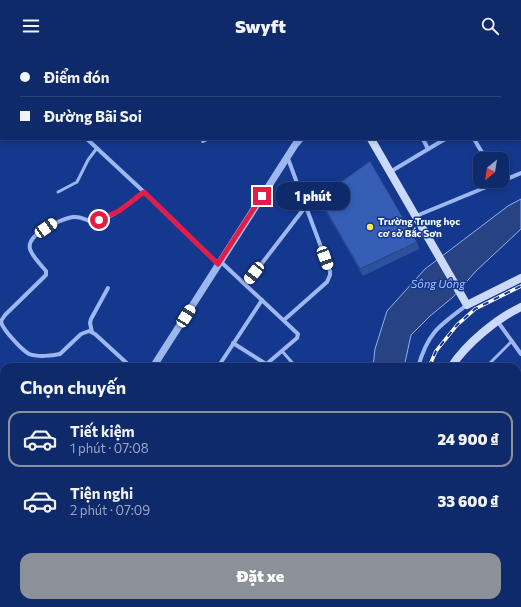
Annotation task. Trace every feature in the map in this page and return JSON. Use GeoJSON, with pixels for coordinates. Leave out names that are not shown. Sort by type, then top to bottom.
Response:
{"type":"FeatureCollection","features":[{"type":"Feature","properties":{"kind":"main road"},"geometry":{"type":"LineString","coordinates":[[372,140],[466,302],[521,278]]}},
{"type":"Feature","properties":{"kind":"main road"},"geometry":{"type":"LineString","coordinates":[[453,363],[458,355],[470,342],[510,312],[521,307]]}},
{"type":"Feature","properties":{"kind":"street"},"geometry":{"type":"LineString","coordinates":[[88,140],[219,263],[246,284],[298,334],[297,338],[267,363]]}},
{"type":"Feature","properties":{"kind":"street"},"geometry":{"type":"LineString","coordinates":[[156,363],[287,156],[299,140]]}},
{"type":"Feature","properties":{"kind":"street"},"geometry":{"type":"LineString","coordinates":[[424,140],[428,149]]}},
{"type":"Feature","properties":{"kind":"street"},"geometry":{"type":"LineString","coordinates":[[390,172],[443,140]]}},
{"type":"Feature","properties":{"kind":"street"},"geometry":{"type":"LineString","coordinates":[[475,140],[482,152]]}},
{"type":"Feature","properties":{"kind":"street"},"geometry":{"type":"LineString","coordinates":[[284,320],[327,282],[330,276],[330,271],[287,156]]}},
{"type":"Feature","properties":{"kind":"street"},"geometry":{"type":"LineString","coordinates":[[509,178],[521,173]]}},
{"type":"Feature","properties":{"kind":"street"},"geometry":{"type":"LineString","coordinates":[[416,216],[483,188]]}},
{"type":"Feature","properties":{"kind":"street"},"geometry":{"type":"LineString","coordinates":[[92,332],[81,334],[60,354],[35,355],[24,351],[3,328],[1,321],[5,315],[46,275],[46,271],[30,249],[30,243],[33,238],[57,221],[64,219],[76,217],[93,221],[105,218],[119,211],[144,192]]}},
{"type":"Feature","properties":{"kind":"street"},"geometry":{"type":"LineString","coordinates":[[246,284],[306,206]]}},
{"type":"Feature","properties":{"kind":"street"},"geometry":{"type":"LineString","coordinates":[[108,288],[91,319],[90,323],[92,332],[127,363]]}},
{"type":"Feature","properties":{"kind":"street"},"geometry":{"type":"LineString","coordinates":[[221,363],[262,300]]}},
{"type":"Feature","properties":{"kind":"street"},"geometry":{"type":"LineString","coordinates":[[419,363],[422,352],[438,327],[466,302]]}},
{"type":"Feature","properties":{"kind":"street"},"geometry":{"type":"LineString","coordinates":[[498,322],[521,354]]}},
{"type":"Feature","properties":{"kind":"street"},"geometry":{"type":"LineString","coordinates":[[234,343],[260,363]]}},
{"type":"Feature","properties":{"kind":"lane"},"geometry":{"type":"LineString","coordinates":[[58,192],[77,182],[88,160],[97,148]]}},
{"type":"Feature","properties":{"kind":"lane"},"geometry":{"type":"LineString","coordinates":[[490,363],[512,341]]}},
{"type":"Feature","properties":{"kind":"lane"},"geometry":{"type":"LineString","coordinates":[[282,350],[293,363]]}},
{"type":"Feature","properties":{"kind":"water","name":"Sông Uông"},"geometry":{"type":"Polygon","coordinates":[[[521,199],[521,229],[476,271],[453,297],[430,316],[411,335],[405,363],[373,363],[375,349],[387,311],[425,269],[508,206],[521,199]]]}},
{"type":"Feature","properties":{"kind":"building","name":"Trường Trung học cơ sở Bắc Sơn"},"geometry":{"type":"Polygon","coordinates":[[[370,161],[417,242],[360,269],[319,198],[370,161]]]}},
{"type":"Feature","properties":{"kind":"railway"},"geometry":{"type":"LineString","coordinates":[[431,363],[436,351],[457,325],[475,309],[521,286]]}},
{"type":"Feature","properties":{"kind":"place","name":"Trường Trung học cơ sở Bắc Sơn"},"geometry":{"type":"Point","coordinates":[370,227]}},
{"type":"Feature","properties":{"kind":"route"},"geometry":{"type":"LineString","coordinates":[[99,220],[119,211],[144,192],[218,264],[262,196]]}}]}
